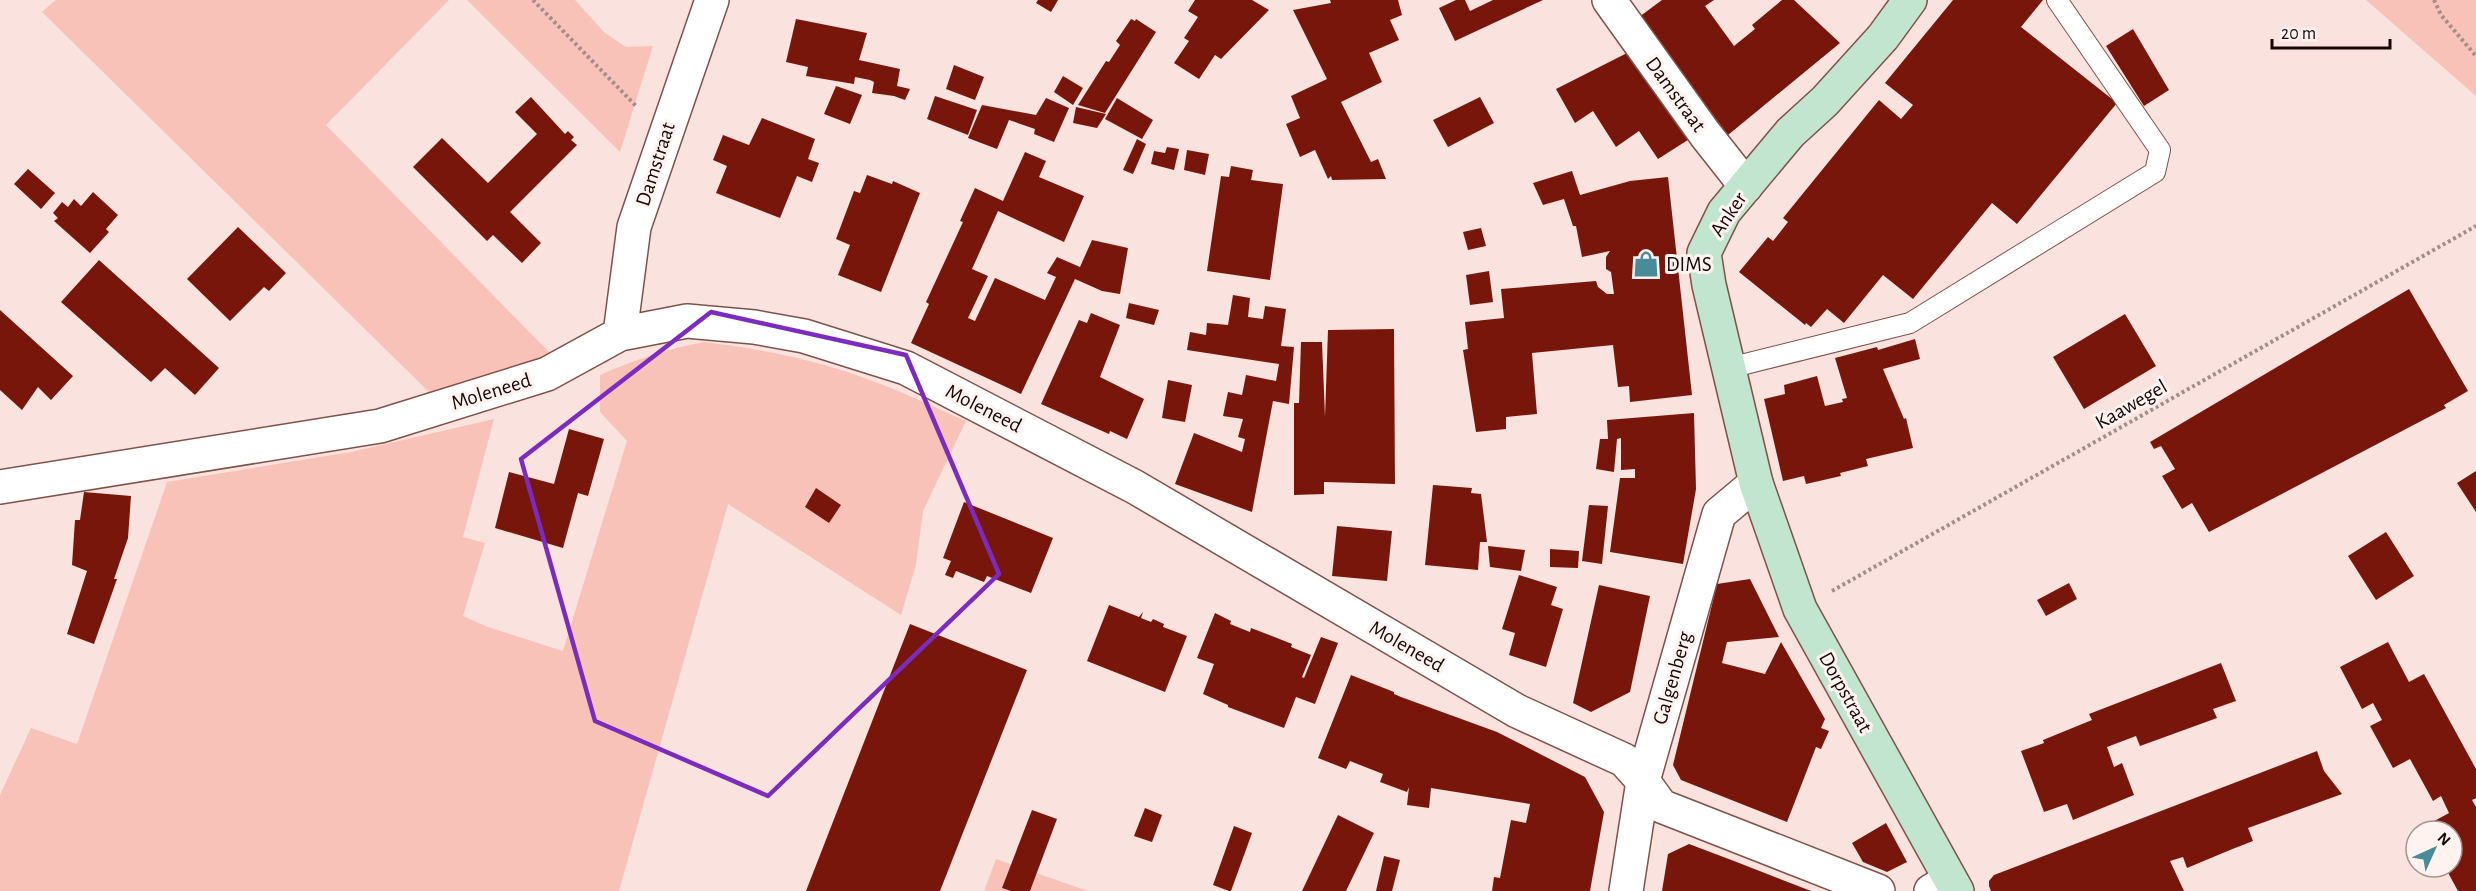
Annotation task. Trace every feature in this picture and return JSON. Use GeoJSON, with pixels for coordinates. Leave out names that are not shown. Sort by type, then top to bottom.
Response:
{"type":"FeatureCollection","features":[{"type":"Feature","properties":{"kind":"street","name":"Damstraat"},"geometry":{"type":"LineString","coordinates":[[620,334],[634,227],[664,134],[712,0]]}},
{"type":"Feature","properties":{"kind":"street","name":"Damstraat"},"geometry":{"type":"LineString","coordinates":[[1609,0],[1705,134],[1746,186]]}},
{"type":"Feature","properties":{"kind":"street","name":"Anker"},"geometry":{"type":"LineString","coordinates":[[1756,483],[1709,285],[1704,253],[1724,212],[1790,133],[1825,101],[1882,37],[1910,0]]}},
{"type":"Feature","properties":{"kind":"street","name":"Moleneed"},"geometry":{"type":"LineString","coordinates":[[0,487],[380,426],[547,374],[620,334],[687,321],[754,327],[804,336],[906,368],[1136,487],[1517,711],[1624,760],[1661,806],[1878,891]]}},
{"type":"Feature","properties":{"kind":"street","name":"Dorpstraat"},"geometry":{"type":"LineString","coordinates":[[1756,483],[1800,609],[1946,887]]}},
{"type":"Feature","properties":{"kind":"street","name":"Galgenberg"},"geometry":{"type":"LineString","coordinates":[[1626,891],[1642,781],[1719,514],[1756,483]]}},
{"type":"Feature","properties":{"kind":"lane"},"geometry":{"type":"LineString","coordinates":[[1729,368],[1910,323],[2155,172],[2160,150],[2057,0]]}},
{"type":"Feature","properties":{"kind":"path"},"geometry":{"type":"LineString","coordinates":[[533,0],[664,134]]}},
{"type":"Feature","properties":{"kind":"path"},"geometry":{"type":"LineString","coordinates":[[2434,0],[2441,15],[2476,56]]}},
{"type":"Feature","properties":{"kind":"path","name":"Kaawegel"},"geometry":{"type":"LineString","coordinates":[[1800,609],[2476,226]]}},
{"type":"Feature","properties":{"kind":"highlighted area"},"geometry":{"type":"Polygon","coordinates":[[[711,312],[906,355],[999,574],[768,796],[595,721],[521,459],[711,312]]]}},
{"type":"Feature","properties":{"kind":"shaded area"},"geometry":{"type":"Polygon","coordinates":[[[56,0],[449,0],[326,125],[554,357],[430,393],[42,12],[56,0]]]}},
{"type":"Feature","properties":{"kind":"shaded area"},"geometry":{"type":"Polygon","coordinates":[[[467,0],[575,0],[605,33],[626,47],[653,46],[620,152],[467,0]]]}},
{"type":"Feature","properties":{"kind":"shaded area"},"geometry":{"type":"Polygon","coordinates":[[[2366,0],[2476,0],[2476,96],[2366,0]]]}},
{"type":"Feature","properties":{"kind":"shaded area"},"geometry":{"type":"Polygon","coordinates":[[[704,342],[770,352],[835,368],[889,387],[966,421],[923,511],[916,565],[901,615],[728,504],[619,891],[0,891],[0,795],[31,728],[77,744],[167,482],[351,452],[494,419],[463,537],[485,543],[463,616],[488,627],[563,651],[627,441],[600,412],[600,375],[625,364],[704,342]]]}},
{"type":"Feature","properties":{"kind":"shaded area"},"geometry":{"type":"Polygon","coordinates":[[[996,859],[1088,891],[984,891],[996,859]]]}},
{"type":"Feature","properties":{"kind":"building"},"geometry":{"type":"Polygon","coordinates":[[[1038,0],[1058,0],[1051,12],[1036,3],[1038,0]]]}},
{"type":"Feature","properties":{"kind":"building"},"geometry":{"type":"Polygon","coordinates":[[[1195,0],[1252,0],[1269,10],[1221,59],[1215,55],[1199,79],[1174,63],[1189,41],[1184,38],[1198,17],[1188,11],[1195,0]]]}},
{"type":"Feature","properties":{"kind":"building"},"geometry":{"type":"Polygon","coordinates":[[[1330,0],[1398,0],[1402,15],[1390,20],[1399,40],[1369,53],[1382,82],[1341,102],[1371,162],[1378,159],[1386,179],[1332,180],[1331,176],[1328,179],[1315,150],[1300,157],[1286,124],[1300,118],[1291,96],[1327,79],[1293,10],[1331,3],[1330,0]]]}},
{"type":"Feature","properties":{"kind":"building"},"geometry":{"type":"Polygon","coordinates":[[[1456,0],[1465,0],[1470,11],[1493,0],[1543,0],[1455,41],[1439,8],[1456,0]]]}},
{"type":"Feature","properties":{"kind":"building"},"geometry":{"type":"Polygon","coordinates":[[[1662,0],[1714,0],[1705,6],[1734,46],[1755,29],[1752,25],[1782,0],[1794,0],[1840,43],[1728,135],[1639,17],[1662,0]]]}},
{"type":"Feature","properties":{"kind":"building"},"geometry":{"type":"Polygon","coordinates":[[[1953,0],[2043,0],[2021,27],[2117,103],[2017,224],[1992,203],[1913,299],[1883,275],[1844,323],[1827,309],[1811,327],[1806,323],[1805,325],[1739,272],[1768,237],[1773,241],[1788,222],[1783,218],[1879,100],[1901,119],[1913,105],[1885,83],[1953,0]]]}},
{"type":"Feature","properties":{"kind":"building"},"geometry":{"type":"Polygon","coordinates":[[[796,19],[867,33],[859,60],[900,69],[897,86],[910,89],[905,100],[872,93],[874,82],[870,80],[855,77],[854,84],[806,76],[808,67],[786,62],[796,19]]]}},
{"type":"Feature","properties":{"kind":"building"},"geometry":{"type":"Polygon","coordinates":[[[1131,19],[1135,21],[1136,19],[1156,32],[1105,113],[1078,105],[1106,61],[1109,62],[1120,45],[1116,41],[1131,19]]]}},
{"type":"Feature","properties":{"kind":"building"},"geometry":{"type":"Polygon","coordinates":[[[2133,29],[2169,90],[2144,106],[2106,46],[2133,29]]]}},
{"type":"Feature","properties":{"kind":"building"},"geometry":{"type":"Polygon","coordinates":[[[1631,51],[1691,138],[1658,159],[1639,131],[1616,147],[1593,111],[1575,123],[1556,89],[1631,51]]]}},
{"type":"Feature","properties":{"kind":"building"},"geometry":{"type":"Polygon","coordinates":[[[954,65],[984,77],[975,100],[946,89],[954,65]]]}},
{"type":"Feature","properties":{"kind":"building"},"geometry":{"type":"Polygon","coordinates":[[[1063,76],[1083,88],[1073,105],[1054,92],[1063,76]]]}},
{"type":"Feature","properties":{"kind":"building"},"geometry":{"type":"Polygon","coordinates":[[[836,86],[862,95],[850,124],[824,114],[836,86]]]}},
{"type":"Feature","properties":{"kind":"building"},"geometry":{"type":"Polygon","coordinates":[[[935,96],[977,110],[968,135],[927,119],[935,96]]]}},
{"type":"Feature","properties":{"kind":"building"},"geometry":{"type":"Polygon","coordinates":[[[531,97],[565,134],[568,131],[574,137],[571,140],[577,145],[510,212],[541,243],[522,263],[493,235],[487,241],[413,167],[442,138],[488,183],[537,134],[515,112],[531,97]]]}},
{"type":"Feature","properties":{"kind":"building"},"geometry":{"type":"Polygon","coordinates":[[[1480,97],[1494,123],[1448,147],[1433,120],[1480,97]]]}},
{"type":"Feature","properties":{"kind":"building"},"geometry":{"type":"Polygon","coordinates":[[[1046,98],[1069,108],[1054,142],[1034,134],[1035,129],[1009,120],[997,149],[968,138],[982,105],[1036,115],[1046,98]]]}},
{"type":"Feature","properties":{"kind":"building"},"geometry":{"type":"Polygon","coordinates":[[[1117,98],[1153,120],[1142,139],[1105,119],[1117,98]]]}},
{"type":"Feature","properties":{"kind":"building"},"geometry":{"type":"Polygon","coordinates":[[[1076,107],[1106,114],[1097,128],[1073,123],[1076,107]]]}},
{"type":"Feature","properties":{"kind":"building"},"geometry":{"type":"Polygon","coordinates":[[[762,118],[815,139],[808,159],[819,163],[812,182],[797,176],[780,218],[716,193],[727,166],[713,160],[723,135],[749,145],[762,118]]]}},
{"type":"Feature","properties":{"kind":"building"},"geometry":{"type":"Polygon","coordinates":[[[1137,139],[1146,144],[1133,174],[1123,170],[1137,139]]]}},
{"type":"Feature","properties":{"kind":"building"},"geometry":{"type":"Polygon","coordinates":[[[1167,147],[1179,149],[1174,170],[1151,164],[1154,151],[1165,153],[1167,147]]]}},
{"type":"Feature","properties":{"kind":"building"},"geometry":{"type":"Polygon","coordinates":[[[1187,150],[1209,154],[1205,175],[1184,170],[1187,150]]]}},
{"type":"Feature","properties":{"kind":"building"},"geometry":{"type":"Polygon","coordinates":[[[1025,152],[1046,161],[1039,177],[1084,196],[1064,242],[998,211],[972,269],[988,276],[968,318],[975,321],[995,278],[1045,300],[1056,277],[1047,273],[1057,257],[1080,267],[1092,240],[1128,248],[1120,294],[1102,291],[1075,279],[1021,394],[911,343],[929,304],[926,302],[963,222],[960,221],[975,188],[1003,201],[1025,152]]]}},
{"type":"Feature","properties":{"kind":"building"},"geometry":{"type":"Polygon","coordinates":[[[1231,166],[1253,170],[1251,180],[1283,184],[1270,280],[1207,271],[1221,176],[1229,177],[1231,166]]]}},
{"type":"Feature","properties":{"kind":"building"},"geometry":{"type":"Polygon","coordinates":[[[28,169],[55,193],[41,209],[14,184],[28,169]]]}},
{"type":"Feature","properties":{"kind":"building"},"geometry":{"type":"Polygon","coordinates":[[[1572,171],[1580,195],[1630,181],[1668,177],[1692,395],[1630,402],[1629,386],[1618,387],[1613,345],[1532,353],[1537,414],[1506,417],[1506,429],[1476,432],[1463,350],[1468,349],[1465,322],[1504,318],[1501,289],[1596,281],[1598,287],[1607,294],[1614,294],[1611,272],[1606,269],[1606,257],[1610,251],[1582,257],[1576,226],[1573,226],[1564,199],[1543,205],[1533,183],[1572,171]]]}},
{"type":"Feature","properties":{"kind":"building"},"geometry":{"type":"Polygon","coordinates":[[[867,175],[892,184],[893,181],[920,193],[881,292],[838,275],[850,245],[836,239],[854,191],[860,193],[867,175]]]}},
{"type":"Feature","properties":{"kind":"building"},"geometry":{"type":"Polygon","coordinates":[[[93,192],[118,215],[106,229],[109,232],[90,253],[54,221],[58,218],[53,213],[62,202],[68,207],[74,199],[81,206],[93,192]]]}},
{"type":"Feature","properties":{"kind":"building"},"geometry":{"type":"Polygon","coordinates":[[[238,227],[286,273],[269,291],[264,287],[230,321],[187,279],[238,227]]]}},
{"type":"Feature","properties":{"kind":"building"},"geometry":{"type":"Polygon","coordinates":[[[1481,228],[1486,246],[1468,250],[1463,232],[1481,228]]]}},
{"type":"Feature","properties":{"kind":"building"},"geometry":{"type":"Polygon","coordinates":[[[99,260],[219,368],[195,395],[165,368],[151,382],[61,302],[99,260]]]}},
{"type":"Feature","properties":{"kind":"building"},"geometry":{"type":"Polygon","coordinates":[[[1489,271],[1493,302],[1470,305],[1466,275],[1489,271]]]}},
{"type":"Feature","properties":{"kind":"building"},"geometry":{"type":"Polygon","coordinates":[[[2409,289],[2468,391],[2444,405],[2446,408],[2209,532],[2192,503],[2182,509],[2162,476],[2175,469],[2161,446],[2154,449],[2150,442],[2409,289]]]}},
{"type":"Feature","properties":{"kind":"building"},"geometry":{"type":"Polygon","coordinates":[[[1233,295],[1250,298],[1248,317],[1263,319],[1265,306],[1286,309],[1281,346],[1294,347],[1289,404],[1273,401],[1252,512],[1175,484],[1194,433],[1242,452],[1245,439],[1238,437],[1243,419],[1223,416],[1228,392],[1242,395],[1246,375],[1276,381],[1279,364],[1187,350],[1190,332],[1206,335],[1207,323],[1228,325],[1233,295]]]}},
{"type":"Feature","properties":{"kind":"building"},"geometry":{"type":"Polygon","coordinates":[[[1129,303],[1159,310],[1154,325],[1126,318],[1129,303]]]}},
{"type":"Feature","properties":{"kind":"building"},"geometry":{"type":"Polygon","coordinates":[[[0,310],[73,376],[51,400],[38,387],[22,410],[0,390],[0,310]]]}},
{"type":"Feature","properties":{"kind":"building"},"geometry":{"type":"Polygon","coordinates":[[[1091,313],[1120,325],[1100,377],[1144,399],[1127,439],[1110,431],[1109,434],[1041,404],[1079,320],[1087,323],[1091,313]]]}},
{"type":"Feature","properties":{"kind":"building"},"geometry":{"type":"Polygon","coordinates":[[[2125,314],[2156,366],[2084,409],[2053,357],[2125,314]]]}},
{"type":"Feature","properties":{"kind":"building"},"geometry":{"type":"Polygon","coordinates":[[[1394,329],[1395,484],[1324,482],[1324,494],[1294,495],[1294,403],[1299,403],[1301,342],[1322,342],[1325,417],[1328,330],[1394,329]]]}},
{"type":"Feature","properties":{"kind":"building"},"geometry":{"type":"Polygon","coordinates":[[[1915,339],[1920,359],[1883,369],[1904,419],[1906,418],[1913,448],[1866,459],[1868,466],[1840,473],[1841,476],[1806,484],[1804,476],[1783,481],[1764,399],[1785,394],[1784,385],[1817,376],[1825,406],[1843,402],[1842,399],[1847,398],[1835,358],[1877,347],[1878,350],[1915,339]]]}},
{"type":"Feature","properties":{"kind":"building"},"geometry":{"type":"Polygon","coordinates":[[[1168,380],[1192,385],[1185,422],[1162,418],[1168,380]]]}},
{"type":"Feature","properties":{"kind":"building"},"geometry":{"type":"Polygon","coordinates":[[[1694,413],[1696,489],[1683,564],[1610,552],[1620,478],[1635,478],[1635,469],[1621,470],[1621,438],[1617,439],[1614,472],[1596,469],[1600,439],[1608,439],[1607,420],[1694,413]]]}},
{"type":"Feature","properties":{"kind":"building"},"geometry":{"type":"Polygon","coordinates":[[[569,429],[604,439],[588,496],[578,493],[563,548],[495,528],[509,472],[554,484],[569,429]]]}},
{"type":"Feature","properties":{"kind":"building"},"geometry":{"type":"Polygon","coordinates":[[[2476,471],[2476,512],[2457,483],[2476,471]]]}},
{"type":"Feature","properties":{"kind":"building"},"geometry":{"type":"Polygon","coordinates":[[[1433,485],[1472,488],[1471,493],[1481,494],[1487,542],[1480,542],[1478,570],[1425,565],[1433,485]]]}},
{"type":"Feature","properties":{"kind":"building"},"geometry":{"type":"Polygon","coordinates":[[[816,488],[841,505],[829,523],[805,507],[816,488]]]}},
{"type":"Feature","properties":{"kind":"building"},"geometry":{"type":"Polygon","coordinates":[[[84,492],[131,496],[128,538],[114,579],[117,579],[94,644],[67,634],[87,571],[72,565],[75,520],[80,520],[84,492]]]}},
{"type":"Feature","properties":{"kind":"building"},"geometry":{"type":"Polygon","coordinates":[[[964,502],[1053,538],[1031,593],[987,576],[984,582],[956,571],[953,578],[945,575],[951,561],[943,558],[964,502]]]}},
{"type":"Feature","properties":{"kind":"building"},"geometry":{"type":"Polygon","coordinates":[[[1589,505],[1608,506],[1602,564],[1582,561],[1589,505]]]}},
{"type":"Feature","properties":{"kind":"building"},"geometry":{"type":"Polygon","coordinates":[[[1337,526],[1392,531],[1387,581],[1332,576],[1337,526]]]}},
{"type":"Feature","properties":{"kind":"building"},"geometry":{"type":"Polygon","coordinates":[[[2386,532],[2414,576],[2376,600],[2348,556],[2386,532]]]}},
{"type":"Feature","properties":{"kind":"building"},"geometry":{"type":"Polygon","coordinates":[[[1488,546],[1525,550],[1521,571],[1490,567],[1488,546]]]}},
{"type":"Feature","properties":{"kind":"building"},"geometry":{"type":"Polygon","coordinates":[[[1550,549],[1579,551],[1578,568],[1550,567],[1550,549]]]}},
{"type":"Feature","properties":{"kind":"building"},"geometry":{"type":"Polygon","coordinates":[[[1519,575],[1557,587],[1551,605],[1563,609],[1546,667],[1509,655],[1515,633],[1502,629],[1519,575]]]}},
{"type":"Feature","properties":{"kind":"building"},"geometry":{"type":"Polygon","coordinates":[[[1750,579],[1779,637],[1727,642],[1722,663],[1765,674],[1781,642],[1825,719],[1821,728],[1829,731],[1821,749],[1816,747],[1787,822],[1681,780],[1673,765],[1717,584],[1750,579]]]}},
{"type":"Feature","properties":{"kind":"building"},"geometry":{"type":"Polygon","coordinates":[[[2069,583],[2077,599],[2046,616],[2037,600],[2069,583]]]}},
{"type":"Feature","properties":{"kind":"building"},"geometry":{"type":"Polygon","coordinates":[[[1599,585],[1650,596],[1630,692],[1591,712],[1573,703],[1599,585]]]}},
{"type":"Feature","properties":{"kind":"building"},"geometry":{"type":"Polygon","coordinates":[[[1109,605],[1139,617],[1143,612],[1141,618],[1151,622],[1153,619],[1164,624],[1163,627],[1187,636],[1165,692],[1087,661],[1109,605]]]}},
{"type":"Feature","properties":{"kind":"building"},"geometry":{"type":"Polygon","coordinates":[[[1215,613],[1231,621],[1230,624],[1250,632],[1251,628],[1272,636],[1311,655],[1302,677],[1304,678],[1321,637],[1338,643],[1315,704],[1296,697],[1284,728],[1228,707],[1203,694],[1214,664],[1197,658],[1215,613]]]}},
{"type":"Feature","properties":{"kind":"building"},"geometry":{"type":"Polygon","coordinates":[[[910,624],[1027,670],[940,891],[806,891],[910,624]]]}},
{"type":"Feature","properties":{"kind":"building"},"geometry":{"type":"Polygon","coordinates":[[[2388,642],[2409,682],[2424,674],[2476,769],[2476,798],[2472,800],[2476,807],[2476,891],[2458,891],[2451,879],[2464,879],[2464,819],[2438,819],[2449,813],[2441,796],[2433,801],[2410,759],[2393,768],[2370,726],[2382,720],[2373,703],[2362,709],[2340,667],[2388,642]]]}},
{"type":"Feature","properties":{"kind":"building"},"geometry":{"type":"Polygon","coordinates":[[[2221,663],[2236,701],[2213,709],[2217,718],[2140,746],[2136,736],[2107,747],[2114,767],[2122,763],[2134,795],[2073,820],[2067,804],[2044,812],[2021,751],[2044,743],[2043,740],[2092,720],[2089,714],[2221,663]]]}},
{"type":"Feature","properties":{"kind":"building"},"geometry":{"type":"Polygon","coordinates":[[[1351,675],[1401,697],[1497,732],[1585,777],[1604,812],[1590,891],[1492,891],[1494,877],[1500,878],[1511,820],[1526,823],[1530,804],[1431,788],[1429,808],[1407,805],[1409,787],[1407,792],[1380,782],[1383,774],[1350,761],[1346,769],[1318,758],[1351,675]]]}},
{"type":"Feature","properties":{"kind":"building"},"geometry":{"type":"Polygon","coordinates":[[[2317,751],[2324,771],[2342,794],[2248,828],[2253,841],[2187,868],[2183,857],[2170,861],[2184,891],[1991,891],[1989,881],[1994,875],[2317,751]]]}},
{"type":"Feature","properties":{"kind":"building"},"geometry":{"type":"Polygon","coordinates":[[[1145,808],[1162,815],[1152,842],[1134,836],[1145,808]]]}},
{"type":"Feature","properties":{"kind":"building"},"geometry":{"type":"Polygon","coordinates":[[[1032,810],[1057,819],[1030,891],[1011,891],[1002,888],[1032,810]]]}},
{"type":"Feature","properties":{"kind":"building"},"geometry":{"type":"Polygon","coordinates":[[[1338,815],[1374,833],[1346,891],[1302,891],[1338,815]]]}},
{"type":"Feature","properties":{"kind":"building"},"geometry":{"type":"Polygon","coordinates":[[[1886,823],[1907,862],[1887,872],[1863,862],[1852,843],[1886,823]]]}},
{"type":"Feature","properties":{"kind":"building"},"geometry":{"type":"Polygon","coordinates":[[[1234,826],[1252,833],[1231,891],[1229,891],[1213,885],[1234,826]]]}},
{"type":"Feature","properties":{"kind":"building"},"geometry":{"type":"Polygon","coordinates":[[[1689,844],[1811,891],[1662,891],[1668,854],[1689,844]]]}},
{"type":"Feature","properties":{"kind":"building"},"geometry":{"type":"Polygon","coordinates":[[[1384,856],[1400,860],[1392,891],[1376,891],[1384,856]]]}},
{"type":"Feature","properties":{"kind":"place","name":"DIMS"},"geometry":{"type":"Point","coordinates":[1646,264]}}]}
